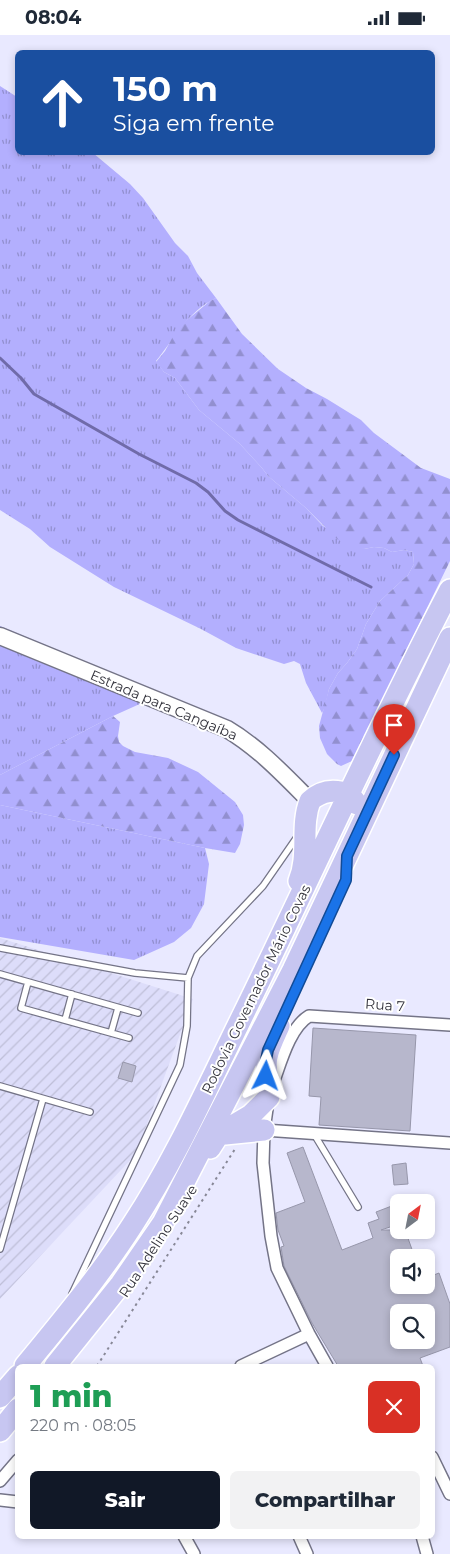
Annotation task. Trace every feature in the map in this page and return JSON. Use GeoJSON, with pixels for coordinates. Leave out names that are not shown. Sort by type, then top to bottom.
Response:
{"type":"FeatureCollection","features":[{"type":"Feature","properties":{"kind":"highway","name":"Rodovia Governador Mário Covas"},"geometry":{"type":"LineString","coordinates":[[27,1364],[97,1277],[134,1224],[170,1164],[380,730],[450,590]]}},
{"type":"Feature","properties":{"kind":"highway","name":"Rodovia Governador Mário Covas"},"geometry":{"type":"LineString","coordinates":[[57,1364],[121,1284],[163,1223],[293,970],[450,638]]}},
{"type":"Feature","properties":{"kind":"highway"},"geometry":{"type":"LineString","coordinates":[[218,1065],[220,1039],[303,873],[305,815],[318,796],[350,767],[380,730]]}},
{"type":"Feature","properties":{"kind":"highway"},"geometry":{"type":"LineString","coordinates":[[316,921],[315,903],[358,809],[350,795],[336,791],[318,796]]}},
{"type":"Feature","properties":{"kind":"highway"},"geometry":{"type":"LineString","coordinates":[[191,1169],[220,1134],[251,1115],[270,1092],[265,1065],[268,1050],[346,880],[347,856]]}},
{"type":"Feature","properties":{"kind":"highway"},"geometry":{"type":"LineString","coordinates":[[220,1134],[255,1131]]}},
{"type":"Feature","properties":{"kind":"highway"},"geometry":{"type":"LineString","coordinates":[[0,1397],[15,1380]]}},
{"type":"Feature","properties":{"kind":"highway"},"geometry":{"type":"LineString","coordinates":[[0,1431],[15,1413]]}},
{"type":"Feature","properties":{"kind":"street","name":"Estrada para Cangaíba"},"geometry":{"type":"LineString","coordinates":[[0,636],[227,729],[246,740],[318,796]]}},
{"type":"Feature","properties":{"kind":"street","name":"Rua 7"},"geometry":{"type":"LineString","coordinates":[[270,1092],[295,1029],[308,1016],[450,1025]]}},
{"type":"Feature","properties":{"kind":"street"},"geometry":{"type":"LineString","coordinates":[[270,1092],[255,1131],[277,1268],[326,1364]]}},
{"type":"Feature","properties":{"kind":"street"},"geometry":{"type":"LineString","coordinates":[[255,1131],[450,1143]]}},
{"type":"Feature","properties":{"kind":"street"},"geometry":{"type":"LineString","coordinates":[[245,1364],[309,1334]]}},
{"type":"Feature","properties":{"kind":"street"},"geometry":{"type":"LineString","coordinates":[[435,1463],[450,1494]]}},
{"type":"Feature","properties":{"kind":"street"},"geometry":{"type":"LineString","coordinates":[[0,1481],[15,1464]]}},
{"type":"Feature","properties":{"kind":"street"},"geometry":{"type":"LineString","coordinates":[[0,1500],[15,1502]]}},
{"type":"Feature","properties":{"kind":"street"},"geometry":{"type":"LineString","coordinates":[[186,1539],[194,1554]]}},
{"type":"Feature","properties":{"kind":"street"},"geometry":{"type":"LineString","coordinates":[[300,1539],[307,1554]]}},
{"type":"Feature","properties":{"kind":"street"},"geometry":{"type":"LineString","coordinates":[[423,1539],[428,1554]]}},
{"type":"Feature","properties":{"kind":"lane"},"geometry":{"type":"LineString","coordinates":[[54,1331],[180,1065],[188,1026],[188,978],[197,956],[263,886],[305,824]]}},
{"type":"Feature","properties":{"kind":"lane"},"geometry":{"type":"LineString","coordinates":[[0,948],[135,973],[188,978]]}},
{"type":"Feature","properties":{"kind":"lane"},"geometry":{"type":"LineString","coordinates":[[0,974],[138,1013]]}},
{"type":"Feature","properties":{"kind":"lane"},"geometry":{"type":"LineString","coordinates":[[28,982],[21,1008],[129,1038]]}},
{"type":"Feature","properties":{"kind":"lane"},"geometry":{"type":"LineString","coordinates":[[65,1020],[72,994]]}},
{"type":"Feature","properties":{"kind":"lane"},"geometry":{"type":"LineString","coordinates":[[111,1033],[118,1008]]}},
{"type":"Feature","properties":{"kind":"lane"},"geometry":{"type":"LineString","coordinates":[[0,1086],[90,1112]]}},
{"type":"Feature","properties":{"kind":"lane"},"geometry":{"type":"LineString","coordinates":[[0,1249],[43,1099]]}},
{"type":"Feature","properties":{"kind":"lane"},"geometry":{"type":"LineString","coordinates":[[314,1134],[358,1207]]}},
{"type":"Feature","properties":{"kind":"path","name":"Rua Adelino Suave"},"geometry":{"type":"LineString","coordinates":[[98,1364],[255,1131]]}},
{"type":"Feature","properties":{"kind":"shaded area"},"geometry":{"type":"Polygon","coordinates":[[[0,938],[193,999],[136,1154],[0,1299],[0,938]]]}},
{"type":"Feature","properties":{"kind":"green space"},"geometry":{"type":"Polygon","coordinates":[[[0,86],[15,96],[15,155],[95,155],[130,184],[143,198],[175,243],[188,256],[197,273],[216,298],[189,318],[156,361],[164,372],[175,378],[199,410],[240,444],[268,476],[306,508],[323,526],[364,549],[374,547],[384,548],[392,552],[404,550],[413,552],[414,564],[408,575],[380,601],[366,624],[357,649],[338,673],[329,689],[322,713],[306,683],[300,664],[294,661],[284,664],[236,648],[114,587],[50,547],[30,529],[0,510],[0,86]]]}},
{"type":"Feature","properties":{"kind":"green space"},"geometry":{"type":"Polygon","coordinates":[[[216,298],[242,334],[278,369],[306,388],[361,420],[374,433],[421,468],[450,479],[450,561],[352,761],[341,766],[327,754],[320,738],[319,726],[329,689],[338,673],[357,649],[366,624],[380,601],[408,575],[414,564],[413,552],[404,550],[392,552],[384,548],[374,547],[364,549],[352,548],[337,539],[306,508],[268,476],[240,444],[199,410],[175,378],[164,372],[156,362],[175,333],[187,320],[216,298]]]}},
{"type":"Feature","properties":{"kind":"green space"},"geometry":{"type":"Polygon","coordinates":[[[0,626],[162,694],[113,716],[0,775],[0,626]]]}},
{"type":"Feature","properties":{"kind":"green space"},"geometry":{"type":"Polygon","coordinates":[[[113,716],[120,722],[118,736],[119,742],[123,746],[135,752],[168,758],[198,772],[235,802],[243,815],[244,825],[240,844],[235,853],[0,805],[0,775],[113,716]]]}},
{"type":"Feature","properties":{"kind":"green space"},"geometry":{"type":"Polygon","coordinates":[[[0,805],[205,848],[209,864],[204,904],[191,928],[174,942],[134,960],[0,937],[0,805]]]}},
{"type":"Feature","properties":{"kind":"building"},"geometry":{"type":"Polygon","coordinates":[[[313,1028],[416,1035],[410,1131],[319,1125],[321,1097],[309,1096],[313,1028]]]}},
{"type":"Feature","properties":{"kind":"building"},"geometry":{"type":"Polygon","coordinates":[[[123,1062],[136,1066],[132,1082],[118,1078],[123,1062]]]}},
{"type":"Feature","properties":{"kind":"building"},"geometry":{"type":"Polygon","coordinates":[[[303,1147],[342,1250],[373,1238],[368,1223],[379,1219],[376,1212],[390,1207],[390,1227],[381,1230],[390,1230],[390,1239],[408,1239],[412,1249],[390,1249],[390,1294],[435,1294],[435,1275],[439,1273],[450,1304],[450,1347],[420,1358],[422,1364],[337,1364],[312,1323],[284,1266],[281,1247],[284,1246],[278,1230],[276,1213],[305,1202],[287,1153],[303,1147]]]}},
{"type":"Feature","properties":{"kind":"building"},"geometry":{"type":"Polygon","coordinates":[[[406,1163],[408,1184],[394,1185],[392,1165],[406,1163]]]}},
{"type":"Feature","properties":{"kind":"waterway"},"geometry":{"type":"LineString","coordinates":[[0,358],[21,378],[34,394],[139,454],[196,483],[208,492],[225,511],[238,520],[371,587]]}},
{"type":"Feature","properties":{"kind":"route"},"geometry":{"type":"LineString","coordinates":[[266,1076],[265,1065],[268,1050],[346,880],[347,856],[394,755]]}}]}
